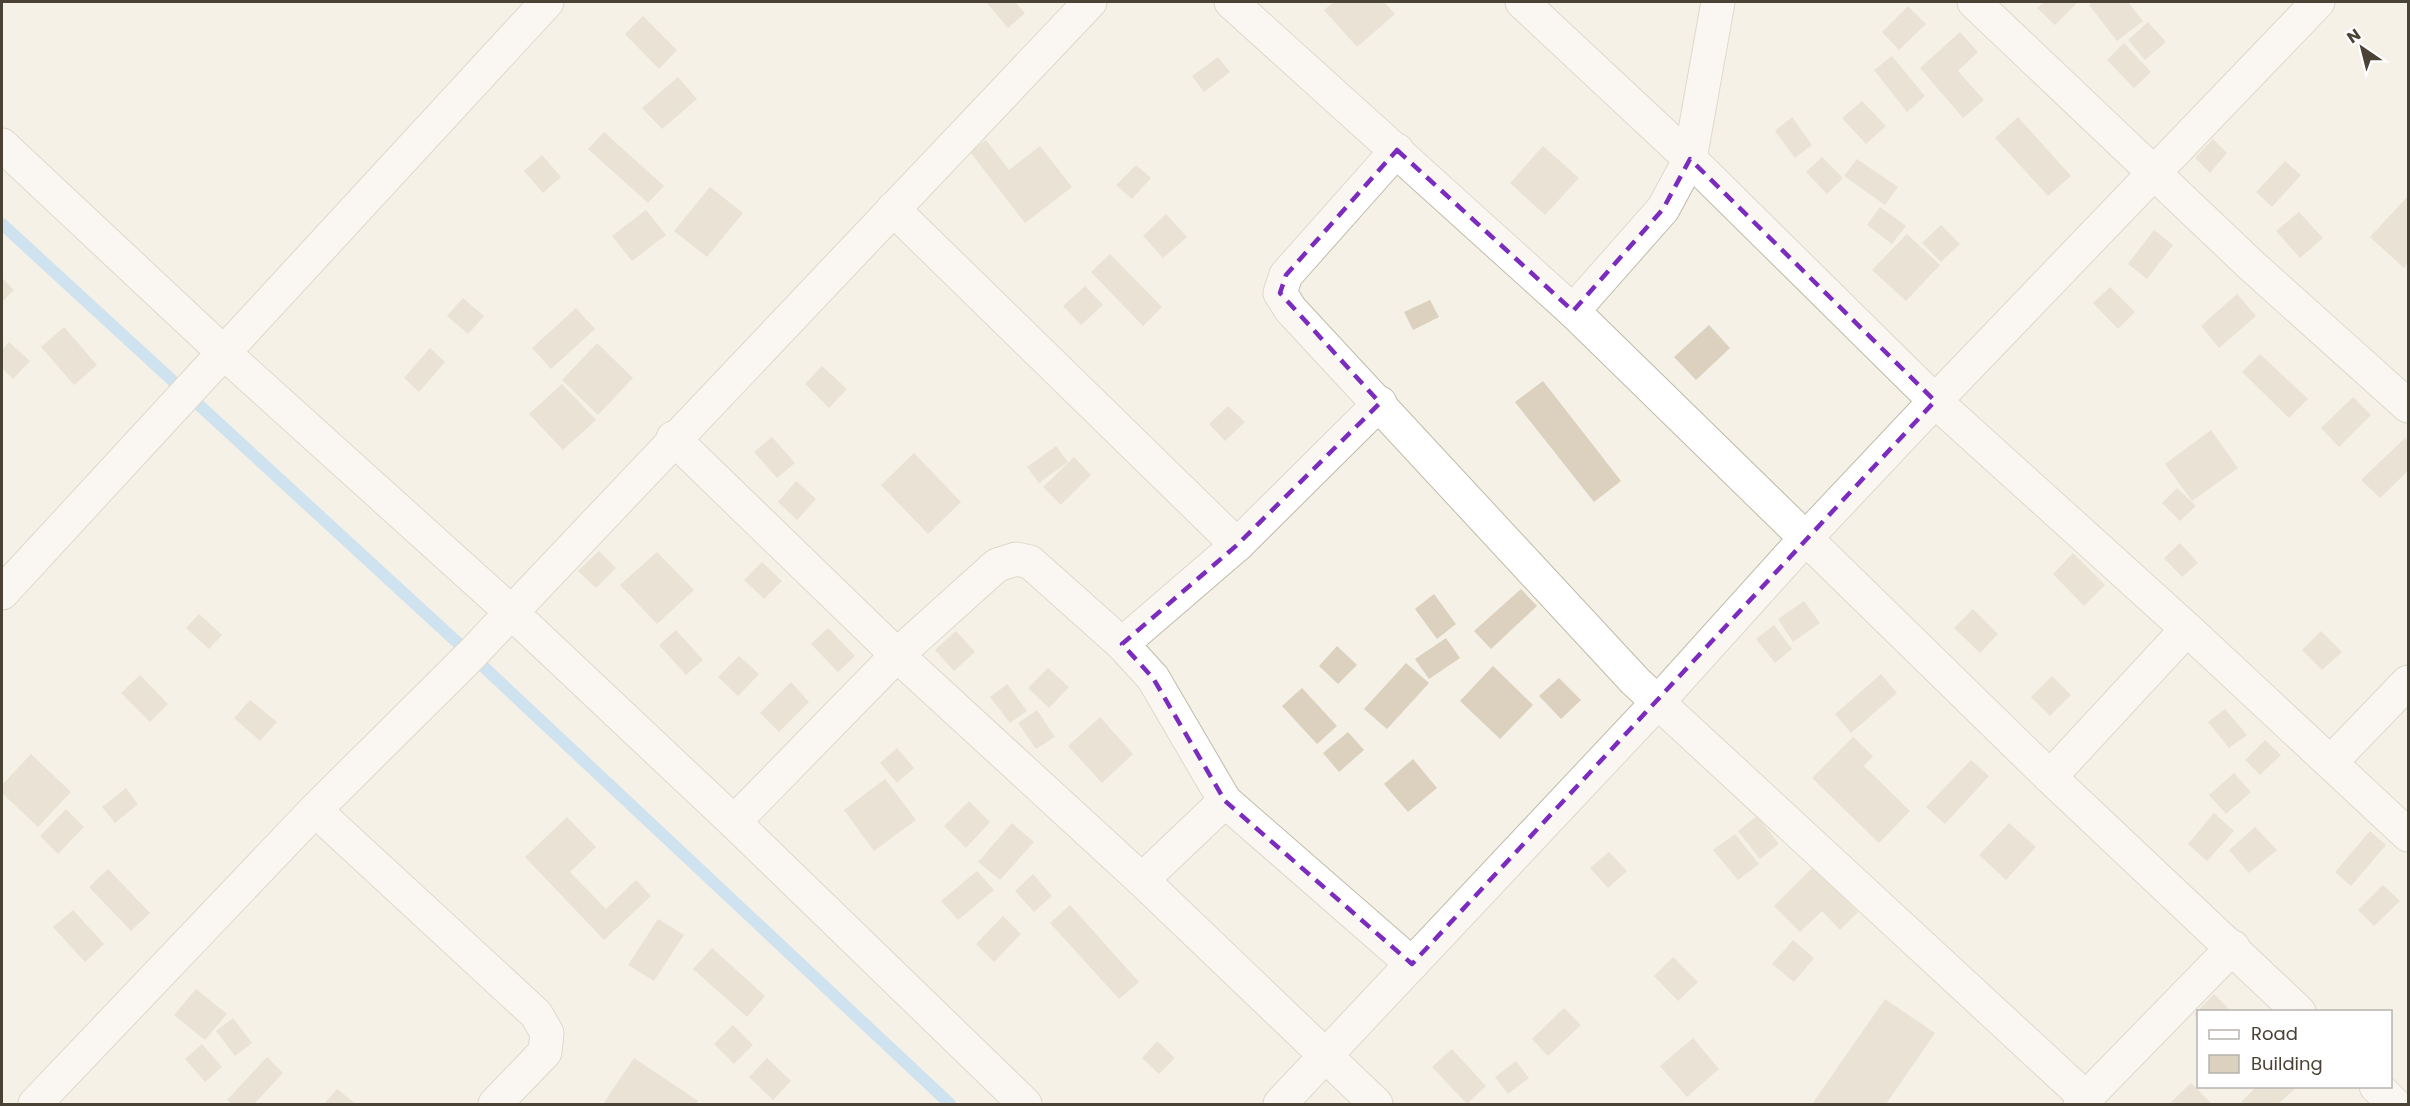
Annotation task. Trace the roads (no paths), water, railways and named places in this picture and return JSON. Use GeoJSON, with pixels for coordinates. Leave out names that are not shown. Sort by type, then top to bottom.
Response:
{"type":"FeatureCollection","features":[{"type":"Feature","properties":{"kind":"street"},"geometry":{"type":"LineString","coordinates":[[2,593],[547,2]]}},
{"type":"Feature","properties":{"kind":"street"},"geometry":{"type":"LineString","coordinates":[[35,1104],[315,810],[471,655],[673,438],[1090,2]]}},
{"type":"Feature","properties":{"kind":"street"},"geometry":{"type":"LineString","coordinates":[[1231,2],[1573,311],[2050,777],[2298,1010]]}},
{"type":"Feature","properties":{"kind":"street"},"geometry":{"type":"LineString","coordinates":[[1522,2],[1690,159],[1935,401],[2187,628],[2409,835]]}},
{"type":"Feature","properties":{"kind":"street"},"geometry":{"type":"LineString","coordinates":[[1573,311],[1631,249],[1663,209],[1690,159],[1718,2]]}},
{"type":"Feature","properties":{"kind":"street"},"geometry":{"type":"LineString","coordinates":[[1974,2],[2154,174],[2409,406]]}},
{"type":"Feature","properties":{"kind":"street"},"geometry":{"type":"LineString","coordinates":[[1280,1104],[1658,704],[1804,539],[2318,2]]}},
{"type":"Feature","properties":{"kind":"street"},"geometry":{"type":"LineString","coordinates":[[2,145],[223,352],[510,611],[734,822],[1025,1104]]}},
{"type":"Feature","properties":{"kind":"street"},"geometry":{"type":"LineString","coordinates":[[1397,150],[1286,275],[1281,293],[1291,310],[1658,704],[2083,1101],[2233,947]]}},
{"type":"Feature","properties":{"kind":"street"},"geometry":{"type":"LineString","coordinates":[[893,209],[1237,545]]}},
{"type":"Feature","properties":{"kind":"street"},"geometry":{"type":"LineString","coordinates":[[1122,644],[1237,545],[1380,403]]}},
{"type":"Feature","properties":{"kind":"street"},"geometry":{"type":"LineString","coordinates":[[673,438],[897,655],[1142,880],[1376,1104]]}},
{"type":"Feature","properties":{"kind":"street"},"geometry":{"type":"LineString","coordinates":[[734,822],[897,655],[997,565],[1016,559],[1030,562],[1122,644],[1153,678],[1225,801],[1412,964]]}},
{"type":"Feature","properties":{"kind":"street"},"geometry":{"type":"LineString","coordinates":[[2050,777],[2187,628]]}},
{"type":"Feature","properties":{"kind":"street"},"geometry":{"type":"LineString","coordinates":[[2332,761],[2409,682]]}},
{"type":"Feature","properties":{"kind":"street"},"geometry":{"type":"LineString","coordinates":[[1142,880],[1225,801]]}},
{"type":"Feature","properties":{"kind":"street"},"geometry":{"type":"LineString","coordinates":[[315,810],[536,1014],[547,1032],[545,1052],[495,1104]]}},
{"type":"Feature","properties":{"kind":"street"},"geometry":{"type":"LineString","coordinates":[[2378,1088],[2394,1104]]}},
{"type":"Feature","properties":{"kind":"waterway"},"geometry":{"type":"LineString","coordinates":[[2,224],[471,655],[950,1104]]}}]}
